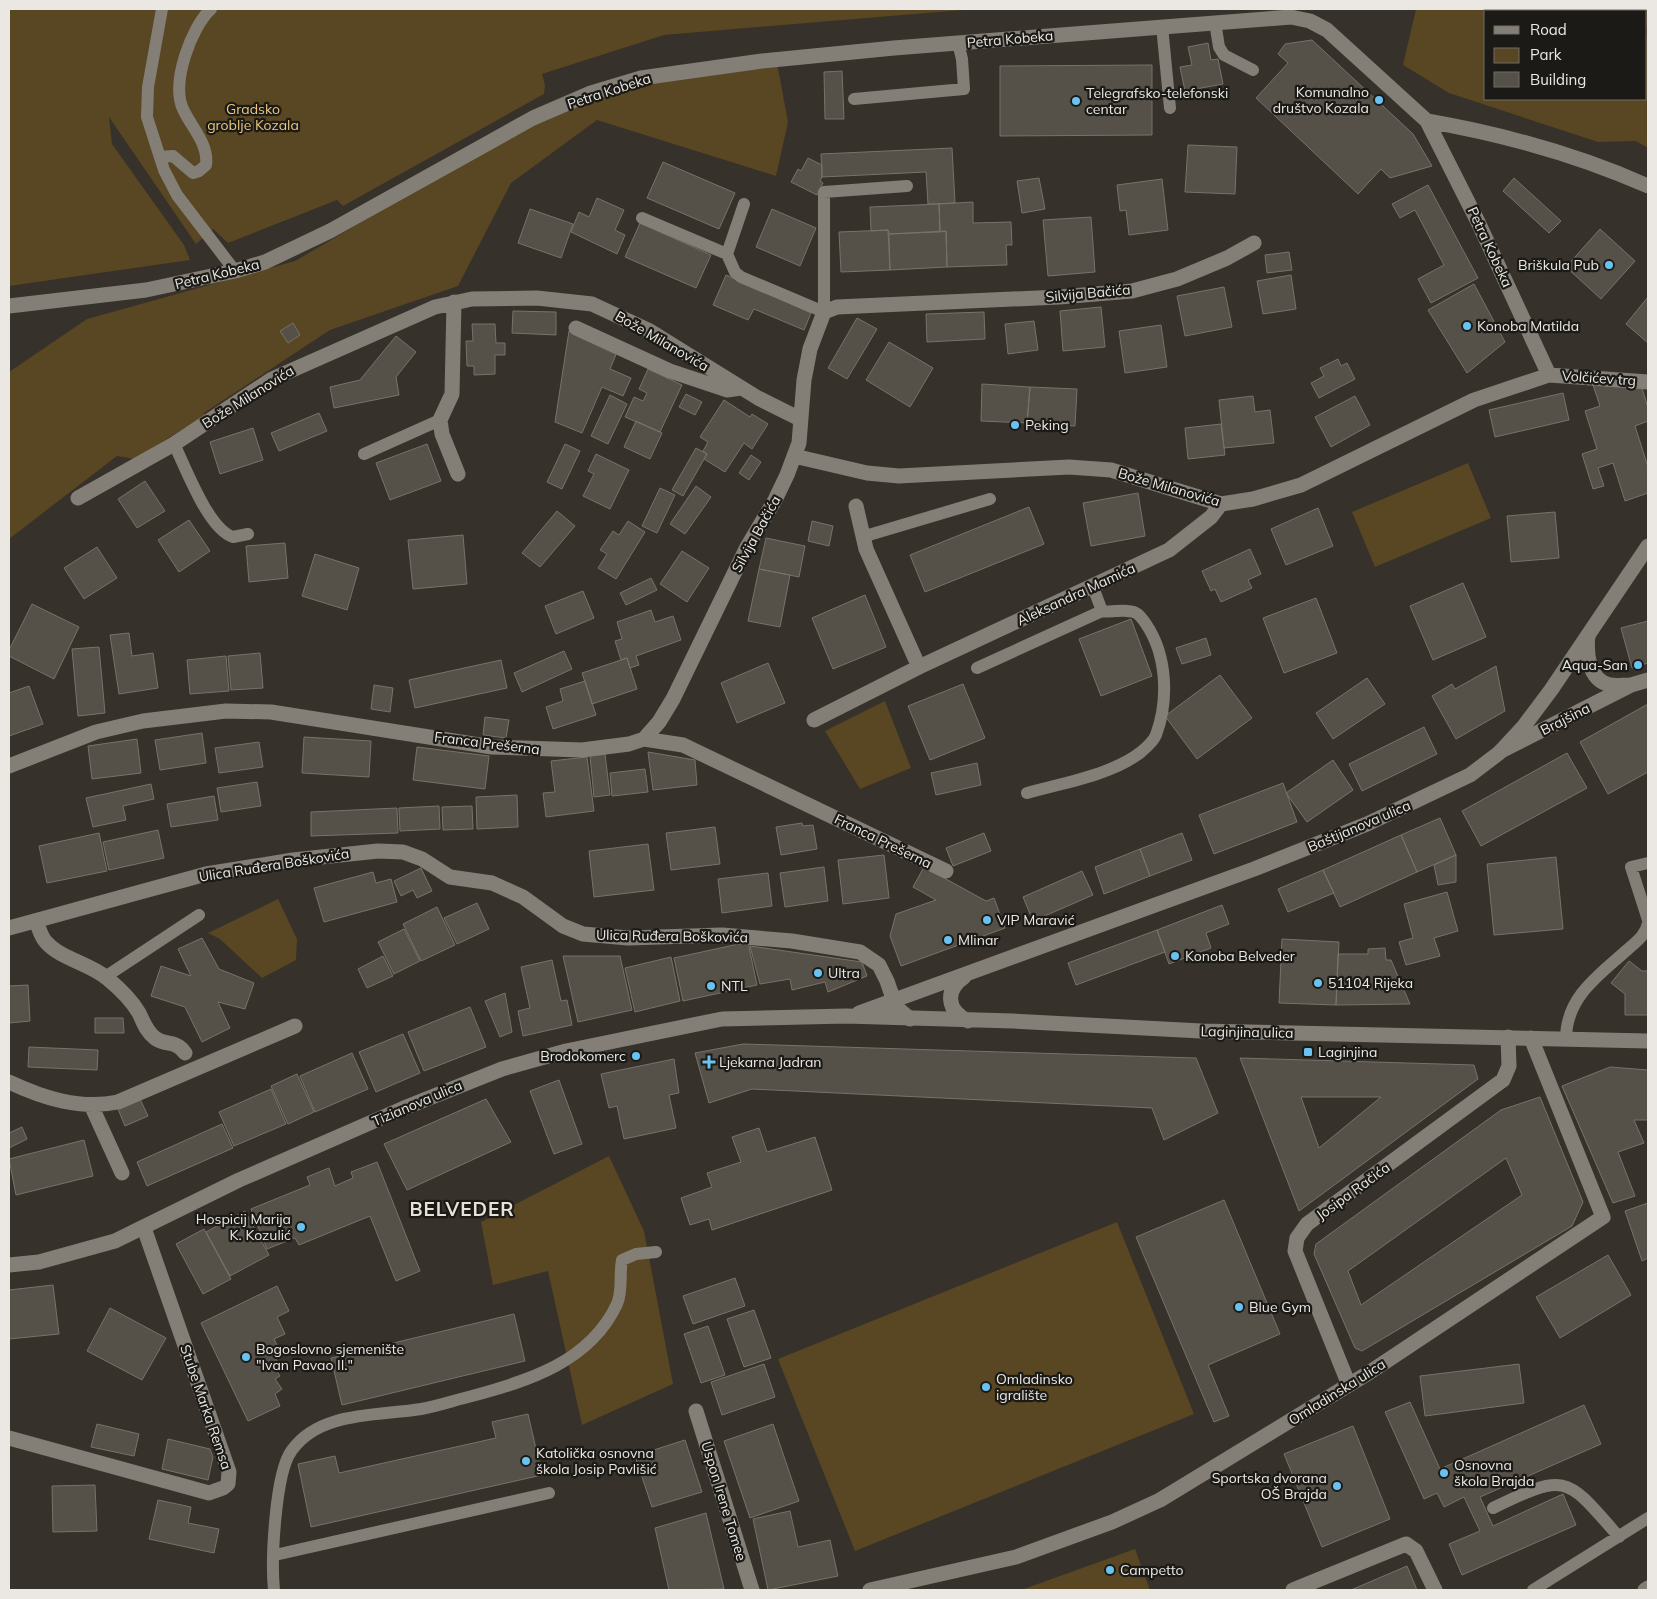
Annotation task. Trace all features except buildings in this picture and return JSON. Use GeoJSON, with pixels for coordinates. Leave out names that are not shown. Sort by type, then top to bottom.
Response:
{"type":"FeatureCollection","features":[{"type":"Feature","properties":{"kind":"street","name":"Petra Kobeka"},"geometry":{"type":"LineString","coordinates":[[9,306],[146,290],[234,272],[296,249],[532,118],[592,93],[641,78],[753,62],[1215,22],[1281,13],[1310,21],[1327,30],[1427,121],[1478,222],[1549,375]]}},
{"type":"Feature","properties":{"kind":"street"},"geometry":{"type":"LineString","coordinates":[[1427,121],[1473,129],[1548,150],[1616,172],[1648,186]]}},
{"type":"Feature","properties":{"kind":"street","name":"Silvija Bačića"},"geometry":{"type":"LineString","coordinates":[[644,739],[659,722],[673,699],[747,547],[775,500],[794,456],[799,443],[800,419],[810,350],[824,312],[837,307],[1059,297],[1132,291],[1177,279],[1227,258],[1254,243]]}},
{"type":"Feature","properties":{"kind":"street","name":"Bože Milanovića"},"geometry":{"type":"LineString","coordinates":[[78,498],[174,444],[272,378],[435,307],[472,299],[518,298],[592,304],[650,331],[740,388],[800,419]]}},
{"type":"Feature","properties":{"kind":"street"},"geometry":{"type":"LineString","coordinates":[[454,302],[452,394],[440,420],[442,434],[458,474]]}},
{"type":"Feature","properties":{"kind":"street"},"geometry":{"type":"LineString","coordinates":[[576,328],[670,371],[727,390],[740,388]]}},
{"type":"Feature","properties":{"kind":"street","name":"Volčićev trg"},"geometry":{"type":"LineString","coordinates":[[1549,375],[1648,382]]}},
{"type":"Feature","properties":{"kind":"street","name":"Bože Milanovića"},"geometry":{"type":"LineString","coordinates":[[794,456],[866,473],[899,476],[1069,467],[1111,470],[1221,504],[1253,499],[1301,485],[1474,400],[1549,375]]}},
{"type":"Feature","properties":{"kind":"street","name":"Aleksandra Mamića"},"geometry":{"type":"LineString","coordinates":[[814,720],[919,668],[1169,550],[1211,517],[1221,504]]}},
{"type":"Feature","properties":{"kind":"street"},"geometry":{"type":"LineString","coordinates":[[856,506],[862,537],[919,668]]}},
{"type":"Feature","properties":{"kind":"street","name":"Baštijanova ulica"},"geometry":{"type":"LineString","coordinates":[[846,1016],[893,1001],[1254,869],[1368,824],[1470,774],[1499,752],[1524,726],[1551,690],[1648,546]]}},
{"type":"Feature","properties":{"kind":"street","name":"Brajšina"},"geometry":{"type":"LineString","coordinates":[[1588,635],[1586,653],[1597,678],[1609,685],[1631,685]]}},
{"type":"Feature","properties":{"kind":"street","name":"Brajšina"},"geometry":{"type":"LineString","coordinates":[[1499,752],[1631,685],[1648,680]]}},
{"type":"Feature","properties":{"kind":"street","name":"Franca Prešerna"},"geometry":{"type":"LineString","coordinates":[[9,766],[96,732],[143,721],[226,711],[271,712],[492,747],[582,750],[629,744],[644,739],[683,745],[946,871]]}},
{"type":"Feature","properties":{"kind":"street","name":"Ulica Ruđera Boškovića"},"geometry":{"type":"LineString","coordinates":[[9,928],[206,874],[311,858],[378,851],[403,852],[422,859],[450,877],[492,883],[523,898],[563,926],[583,934],[628,938],[722,935],[792,941],[860,952],[879,965],[887,981],[893,1001],[902,1013],[910,1019]]}},
{"type":"Feature","properties":{"kind":"street"},"geometry":{"type":"LineString","coordinates":[[36,921],[44,941],[54,950],[105,976],[126,996],[139,1013],[143,1025],[156,1040],[174,1043],[180,1046],[185,1053]]}},
{"type":"Feature","properties":{"kind":"street"},"geometry":{"type":"LineString","coordinates":[[968,1021],[955,1012],[950,1000],[953,986],[972,971]]}},
{"type":"Feature","properties":{"kind":"street","name":"Laginjina ulica"},"geometry":{"type":"LineString","coordinates":[[846,1016],[1224,1031],[1648,1041]]}},
{"type":"Feature","properties":{"kind":"street","name":"Tizianova ulica"},"geometry":{"type":"LineString","coordinates":[[9,1265],[39,1262],[115,1241],[248,1176],[404,1108],[516,1064],[566,1051],[722,1019],[846,1016]]}},
{"type":"Feature","properties":{"kind":"street"},"geometry":{"type":"LineString","coordinates":[[9,1082],[60,1101],[91,1105],[118,1102],[295,1026]]}},
{"type":"Feature","properties":{"kind":"street","name":"Josipa Račića"},"geometry":{"type":"LineString","coordinates":[[1349,1385],[1295,1251],[1297,1238],[1308,1224],[1504,1080],[1509,1066],[1508,1037]]}},
{"type":"Feature","properties":{"kind":"street","name":"Omladinska ulica"},"geometry":{"type":"LineString","coordinates":[[870,1590],[1016,1557],[1112,1522],[1160,1500],[1349,1385],[1603,1217],[1531,1038]]}},
{"type":"Feature","properties":{"kind":"street"},"geometry":{"type":"LineString","coordinates":[[91,1105],[122,1173]]}},
{"type":"Feature","properties":{"kind":"street","name":"Stube Marka Remsa"},"geometry":{"type":"LineString","coordinates":[[9,1438],[209,1492],[223,1488],[228,1484],[229,1472],[144,1228]]}},
{"type":"Feature","properties":{"kind":"street","name":"Uspon Irene Tomee"},"geometry":{"type":"LineString","coordinates":[[696,1411],[752,1590]]}},
{"type":"Feature","properties":{"kind":"street"},"geometry":{"type":"LineString","coordinates":[[1292,1590],[1406,1544],[1416,1551],[1435,1590]]}},
{"type":"Feature","properties":{"kind":"lane"},"geometry":{"type":"LineString","coordinates":[[162,9],[148,87],[147,118],[160,157],[178,195],[234,272]]}},
{"type":"Feature","properties":{"kind":"lane"},"geometry":{"type":"LineString","coordinates":[[160,157],[173,156],[193,172],[199,171],[206,164],[205,149],[182,108],[179,98],[179,82],[184,59],[198,26],[211,9]]}},
{"type":"Feature","properties":{"kind":"lane"},"geometry":{"type":"LineString","coordinates":[[1215,22],[1219,47],[1224,54],[1253,70]]}},
{"type":"Feature","properties":{"kind":"lane"},"geometry":{"type":"LineString","coordinates":[[1162,26],[1170,108]]}},
{"type":"Feature","properties":{"kind":"lane"},"geometry":{"type":"LineString","coordinates":[[854,99],[964,89],[962,59],[958,43]]}},
{"type":"Feature","properties":{"kind":"lane","name":"Silvija Bačića"},"geometry":{"type":"LineString","coordinates":[[824,312],[824,192],[907,186]]}},
{"type":"Feature","properties":{"kind":"lane"},"geometry":{"type":"LineString","coordinates":[[744,204],[727,254],[735,272],[741,277],[824,312]]}},
{"type":"Feature","properties":{"kind":"lane"},"geometry":{"type":"LineString","coordinates":[[642,218],[727,254]]}},
{"type":"Feature","properties":{"kind":"lane"},"geometry":{"type":"LineString","coordinates":[[364,454],[440,420]]}},
{"type":"Feature","properties":{"kind":"lane"},"geometry":{"type":"LineString","coordinates":[[174,444],[211,518],[220,529],[233,537],[248,534]]}},
{"type":"Feature","properties":{"kind":"lane"},"geometry":{"type":"LineString","coordinates":[[862,537],[990,499]]}},
{"type":"Feature","properties":{"kind":"lane"},"geometry":{"type":"LineString","coordinates":[[1093,587],[1102,611]]}},
{"type":"Feature","properties":{"kind":"lane"},"geometry":{"type":"LineString","coordinates":[[977,668],[1102,611],[1112,613],[1126,610],[1136,613],[1153,634],[1161,658],[1164,681],[1163,699],[1155,736],[1140,753],[1119,766],[1027,793]]}},
{"type":"Feature","properties":{"kind":"lane"},"geometry":{"type":"LineString","coordinates":[[1566,1039],[1566,1024],[1574,1003],[1584,988],[1639,939],[1647,915],[1631,868],[1648,863]]}},
{"type":"Feature","properties":{"kind":"lane"},"geometry":{"type":"LineString","coordinates":[[105,976],[198,915]]}},
{"type":"Feature","properties":{"kind":"lane"},"geometry":{"type":"LineString","coordinates":[[274,1590],[278,1497],[283,1463],[305,1435],[315,1427],[335,1421],[423,1409],[505,1387],[566,1362],[607,1322],[617,1304],[621,1288],[622,1260],[636,1254],[656,1252]]}},
{"type":"Feature","properties":{"kind":"lane"},"geometry":{"type":"LineString","coordinates":[[1493,1508],[1536,1487],[1554,1484],[1569,1486],[1582,1497],[1618,1537]]}},
{"type":"Feature","properties":{"kind":"lane"},"geometry":{"type":"LineString","coordinates":[[275,1555],[549,1493]]}},
{"type":"Feature","properties":{"kind":"lane"},"geometry":{"type":"LineString","coordinates":[[1533,1590],[1648,1518]]}},
{"type":"Feature","properties":{"kind":"green space","name":"Gradsko groblje Kozala"},"geometry":{"type":"Polygon","coordinates":[[[9,9],[974,9],[664,35],[542,74],[545,85],[544,94],[343,206],[337,200],[228,243],[213,229],[196,244],[109,117],[112,144],[184,245],[190,260],[9,286],[9,9]]]}},
{"type":"Feature","properties":{"kind":"green space"},"geometry":{"type":"Polygon","coordinates":[[[1416,9],[1484,10],[1484,100],[1647,100],[1648,35],[1648,148],[1636,141],[1598,142],[1449,93],[1403,65],[1416,9]]]}},
{"type":"Feature","properties":{"kind":"green space"},"geometry":{"type":"Polygon","coordinates":[[[1513,9],[1648,9],[1648,28],[1647,10],[1513,9]]]}},
{"type":"Feature","properties":{"kind":"green space"},"geometry":{"type":"Polygon","coordinates":[[[777,63],[788,122],[776,176],[597,120],[511,183],[458,286],[330,330],[204,413],[205,415],[135,459],[117,456],[9,539],[9,372],[87,319],[295,261],[529,124],[637,82],[777,63]]]}},
{"type":"Feature","properties":{"kind":"green space"},"geometry":{"type":"Polygon","coordinates":[[[1468,463],[1491,518],[1375,567],[1352,512],[1468,463]]]}},
{"type":"Feature","properties":{"kind":"green space"},"geometry":{"type":"Polygon","coordinates":[[[885,701],[911,768],[860,789],[825,731],[885,701]]]}},
{"type":"Feature","properties":{"kind":"green space"},"geometry":{"type":"Polygon","coordinates":[[[278,899],[297,939],[296,960],[262,978],[220,939],[208,933],[278,899]]]}},
{"type":"Feature","properties":{"kind":"green space"},"geometry":{"type":"Polygon","coordinates":[[[609,1156],[644,1231],[673,1384],[582,1425],[548,1271],[493,1285],[481,1222],[609,1156]]]}},
{"type":"Feature","properties":{"kind":"green space","name":"Omladinsko igralište"},"geometry":{"type":"Polygon","coordinates":[[[1117,1222],[1194,1414],[855,1551],[778,1359],[1117,1222]]]}},
{"type":"Feature","properties":{"kind":"green space","name":"Campetto"},"geometry":{"type":"Polygon","coordinates":[[[1135,1549],[1150,1590],[1021,1590],[1135,1549]]]}},
{"type":"Feature","properties":{"kind":"place","name":"Komunalno društvo Kozala"},"geometry":{"type":"Point","coordinates":[1379,100]}},
{"type":"Feature","properties":{"kind":"place","name":"Telegrafsko-telefonski centar"},"geometry":{"type":"Point","coordinates":[1076,101]}},
{"type":"Feature","properties":{"kind":"place","name":"Briškula Pub"},"geometry":{"type":"Point","coordinates":[1609,265]}},
{"type":"Feature","properties":{"kind":"place","name":"Konoba Matilda"},"geometry":{"type":"Point","coordinates":[1467,326]}},
{"type":"Feature","properties":{"kind":"place","name":"Peking"},"geometry":{"type":"Point","coordinates":[1015,425]}},
{"type":"Feature","properties":{"kind":"place","name":"Aqua-San"},"geometry":{"type":"Point","coordinates":[1638,665]}},
{"type":"Feature","properties":{"kind":"place","name":"VIP Maravić"},"geometry":{"type":"Point","coordinates":[987,920]}},
{"type":"Feature","properties":{"kind":"place","name":"Mlinar"},"geometry":{"type":"Point","coordinates":[948,940]}},
{"type":"Feature","properties":{"kind":"place","name":"Konoba Belveder"},"geometry":{"type":"Point","coordinates":[1175,956]}},
{"type":"Feature","properties":{"kind":"place","name":"Ultra"},"geometry":{"type":"Point","coordinates":[818,973]}},
{"type":"Feature","properties":{"kind":"place","name":"51104 Rijeka"},"geometry":{"type":"Point","coordinates":[1318,983]}},
{"type":"Feature","properties":{"kind":"place","name":"NTL"},"geometry":{"type":"Point","coordinates":[711,986]}},
{"type":"Feature","properties":{"kind":"place","name":"Laginjina"},"geometry":{"type":"Point","coordinates":[1308,1052]}},
{"type":"Feature","properties":{"kind":"place","name":"Brodokomerc"},"geometry":{"type":"Point","coordinates":[636,1056]}},
{"type":"Feature","properties":{"kind":"place","name":"Ljekarna Jadran"},"geometry":{"type":"Point","coordinates":[709,1062]}},
{"type":"Feature","properties":{"kind":"place","name":"Hospicij Marija K. Kozulić"},"geometry":{"type":"Point","coordinates":[301,1227]}},
{"type":"Feature","properties":{"kind":"place","name":"Blue Gym"},"geometry":{"type":"Point","coordinates":[1239,1307]}},
{"type":"Feature","properties":{"kind":"place","name":"Bogoslovno sjemenište \"Ivan Pavao II.\""},"geometry":{"type":"Point","coordinates":[246,1357]}},
{"type":"Feature","properties":{"kind":"place","name":"Omladinsko igralište"},"geometry":{"type":"Point","coordinates":[986,1387]}},
{"type":"Feature","properties":{"kind":"place","name":"Katolička osnovna škola Josip Pavlišić"},"geometry":{"type":"Point","coordinates":[526,1461]}},
{"type":"Feature","properties":{"kind":"place","name":"Osnovna škola Brajda"},"geometry":{"type":"Point","coordinates":[1444,1473]}},
{"type":"Feature","properties":{"kind":"place","name":"Sportska dvorana OŠ Brajda"},"geometry":{"type":"Point","coordinates":[1337,1486]}},
{"type":"Feature","properties":{"kind":"place","name":"Campetto"},"geometry":{"type":"Point","coordinates":[1110,1570]}},
{"type":"Feature","properties":{"kind":"district","name":"BELVEDER"},"geometry":{"type":"Point","coordinates":[462,1209]}}]}
